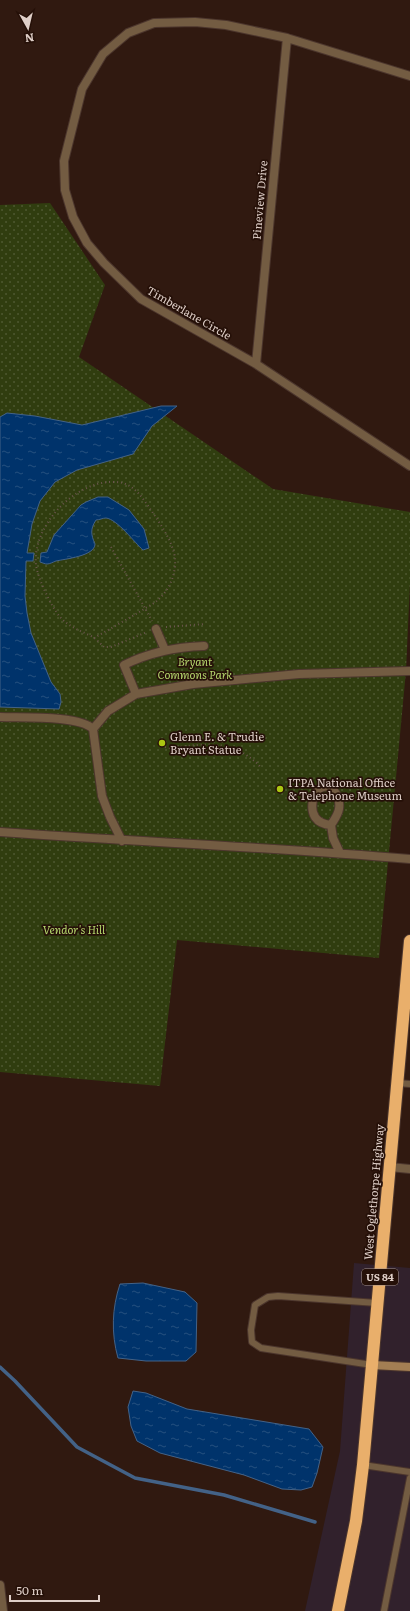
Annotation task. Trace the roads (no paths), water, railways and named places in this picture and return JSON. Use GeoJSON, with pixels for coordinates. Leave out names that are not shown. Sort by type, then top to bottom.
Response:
{"type":"FeatureCollection","features":[{"type":"Feature","properties":{"kind":"highway","name":"West Oglethorpe Highway"},"geometry":{"type":"LineString","coordinates":[[338,1611],[356,1521],[363,1465],[397,1083],[403,1047],[410,942]]}},
{"type":"Feature","properties":{"kind":"street","name":"Timberlane Circle"},"geometry":{"type":"LineString","coordinates":[[410,76],[287,38],[226,25],[194,22],[154,23],[128,33],[103,54],[82,89],[64,161],[65,190],[73,217],[87,243],[104,263],[141,299],[256,364],[410,466]]}},
{"type":"Feature","properties":{"kind":"street","name":"Pineview Drive"},"geometry":{"type":"LineString","coordinates":[[256,364],[287,38]]}},
{"type":"Feature","properties":{"kind":"street"},"geometry":{"type":"LineString","coordinates":[[156,629],[165,650]]}},
{"type":"Feature","properties":{"kind":"street"},"geometry":{"type":"LineString","coordinates":[[136,694],[124,665],[147,655],[165,650],[204,646]]}},
{"type":"Feature","properties":{"kind":"street"},"geometry":{"type":"LineString","coordinates":[[93,730],[108,711],[136,694],[193,684],[284,675],[410,671]]}},
{"type":"Feature","properties":{"kind":"street"},"geometry":{"type":"LineString","coordinates":[[0,717],[62,719],[86,724],[93,730],[102,796],[110,817],[122,841]]}},
{"type":"Feature","properties":{"kind":"street"},"geometry":{"type":"LineString","coordinates":[[331,826],[318,822],[313,812],[313,802],[316,792],[322,788],[329,788],[339,797],[339,811],[331,826],[340,853]]}},
{"type":"Feature","properties":{"kind":"street"},"geometry":{"type":"LineString","coordinates":[[0,832],[122,841],[340,853],[410,859]]}},
{"type":"Feature","properties":{"kind":"street"},"geometry":{"type":"LineString","coordinates":[[390,1167],[410,1169]]}},
{"type":"Feature","properties":{"kind":"street"},"geometry":{"type":"LineString","coordinates":[[372,1366],[410,1367]]}},
{"type":"Feature","properties":{"kind":"street"},"geometry":{"type":"LineString","coordinates":[[0,1585],[3,1611]]}},
{"type":"Feature","properties":{"kind":"lane"},"geometry":{"type":"LineString","coordinates":[[397,1083],[410,1084]]}},
{"type":"Feature","properties":{"kind":"lane"},"geometry":{"type":"LineString","coordinates":[[372,1366],[261,1348],[252,1342],[251,1330],[255,1305],[268,1296],[378,1303]]}},
{"type":"Feature","properties":{"kind":"lane"},"geometry":{"type":"LineString","coordinates":[[363,1465],[410,1472]]}},
{"type":"Feature","properties":{"kind":"lane"},"geometry":{"type":"LineString","coordinates":[[384,1611],[410,1478]]}},
{"type":"Feature","properties":{"kind":"water"},"geometry":{"type":"Polygon","coordinates":[[[161,406],[177,406],[152,426],[133,454],[77,470],[55,482],[40,501],[32,524],[27,553],[34,553],[33,561],[26,561],[25,596],[31,633],[51,682],[60,694],[61,702],[59,709],[0,707],[0,417],[7,413],[35,416],[82,425],[161,406]]]}},
{"type":"Feature","properties":{"kind":"water"},"geometry":{"type":"Polygon","coordinates":[[[98,497],[108,497],[129,510],[144,529],[149,548],[143,550],[115,522],[105,518],[96,520],[94,523],[92,532],[95,544],[94,548],[90,551],[79,556],[48,564],[40,562],[41,553],[47,552],[54,535],[81,505],[98,497]]]}},
{"type":"Feature","properties":{"kind":"water"},"geometry":{"type":"Polygon","coordinates":[[[143,1283],[185,1292],[197,1303],[196,1352],[186,1361],[146,1361],[118,1358],[114,1339],[113,1321],[115,1302],[120,1284],[143,1283]]]}},
{"type":"Feature","properties":{"kind":"water"},"geometry":{"type":"Polygon","coordinates":[[[133,1391],[146,1393],[187,1409],[309,1429],[323,1447],[312,1487],[301,1490],[282,1489],[244,1475],[160,1453],[137,1441],[131,1426],[128,1407],[133,1391]]]}},
{"type":"Feature","properties":{"kind":"waterway"},"geometry":{"type":"LineString","coordinates":[[0,1367],[77,1447],[135,1478],[224,1495],[315,1522]]}},
{"type":"Feature","properties":{"kind":"place","name":"Glenn E. & Trudie Bryant Statue"},"geometry":{"type":"Point","coordinates":[162,743]}},
{"type":"Feature","properties":{"kind":"place","name":"ITPA National Office & Telephone Museum"},"geometry":{"type":"Point","coordinates":[280,789]}},
{"type":"Feature","properties":{"kind":"park label","name":"Bryant Commons Park"},"geometry":{"type":"Point","coordinates":[195,668]}},
{"type":"Feature","properties":{"kind":"park label","name":"Vendor's Hill"},"geometry":{"type":"Point","coordinates":[74,930]}}]}
